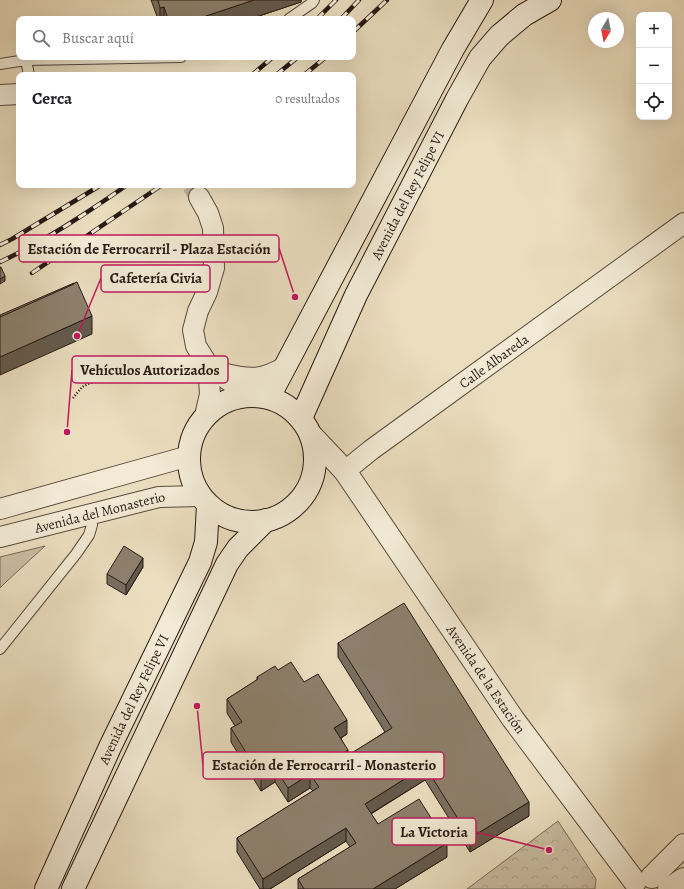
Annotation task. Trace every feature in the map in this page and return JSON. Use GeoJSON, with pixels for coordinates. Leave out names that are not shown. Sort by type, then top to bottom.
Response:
{"type":"FeatureCollection","features":[{"type":"Feature","properties":{"kind":"main road","name":"Avenida del Rey Felipe VI"},"geometry":{"type":"LineString","coordinates":[[261,396],[285,367],[453,49],[482,0]]}},
{"type":"Feature","properties":{"kind":"main road","name":"Avenida del Rey Felipe VI"},"geometry":{"type":"LineString","coordinates":[[306,427],[356,295],[480,58],[499,36],[519,19],[550,0]]}},
{"type":"Feature","properties":{"kind":"main road"},"geometry":{"type":"LineString","coordinates":[[306,427],[316,455],[314,475],[305,493],[295,505],[281,514],[266,520],[247,522],[228,518],[217,512],[204,501],[191,472],[189,456],[194,434],[205,416],[222,403],[240,397],[261,396],[287,405],[345,471]]}},
{"type":"Feature","properties":{"kind":"main road","name":"Avenida de la Estación"},"geometry":{"type":"LineString","coordinates":[[345,471],[512,719],[650,885]]}},
{"type":"Feature","properties":{"kind":"main road","name":"Avenida del Rey Felipe VI"},"geometry":{"type":"LineString","coordinates":[[46,889],[110,747],[200,562],[206,542],[204,501]]}},
{"type":"Feature","properties":{"kind":"main road","name":"Avenida del Rey Felipe VI"},"geometry":{"type":"LineString","coordinates":[[73,889],[226,564],[238,548],[266,520]]}},
{"type":"Feature","properties":{"kind":"main road"},"geometry":{"type":"LineString","coordinates":[[650,885],[684,845]]}},
{"type":"Feature","properties":{"kind":"main road"},"geometry":{"type":"LineString","coordinates":[[650,885],[684,879]]}},
{"type":"Feature","properties":{"kind":"street"},"geometry":{"type":"LineString","coordinates":[[0,95],[16,94]]}},
{"type":"Feature","properties":{"kind":"street"},"geometry":{"type":"LineString","coordinates":[[199,197],[208,213],[213,228],[214,268],[207,292],[198,311],[193,330],[196,346],[212,369],[261,396]]}},
{"type":"Feature","properties":{"kind":"street","name":"Calle Albareda"},"geometry":{"type":"LineString","coordinates":[[345,471],[371,450],[684,223]]}},
{"type":"Feature","properties":{"kind":"street"},"geometry":{"type":"LineString","coordinates":[[212,369],[238,377],[256,379],[271,375],[285,367]]}},
{"type":"Feature","properties":{"kind":"street"},"geometry":{"type":"LineString","coordinates":[[205,416],[210,394],[212,369]]}},
{"type":"Feature","properties":{"kind":"street","name":"Avenida del Monasterio"},"geometry":{"type":"LineString","coordinates":[[0,509],[189,456]]}},
{"type":"Feature","properties":{"kind":"street","name":"Avenida del Monasterio"},"geometry":{"type":"LineString","coordinates":[[0,537],[159,498],[204,501]]}},
{"type":"Feature","properties":{"kind":"lane"},"geometry":{"type":"LineString","coordinates":[[293,16],[313,1]]}},
{"type":"Feature","properties":{"kind":"lane"},"geometry":{"type":"LineString","coordinates":[[0,64],[26,60],[28,72]]}},
{"type":"Feature","properties":{"kind":"lane"},"geometry":{"type":"LineString","coordinates":[[0,649],[76,554],[89,534],[92,525],[91,514]]}},
{"type":"Feature","properties":{"kind":"path"},"geometry":{"type":"LineString","coordinates":[[73,398],[82,387],[107,375],[186,381],[212,369]]}},
{"type":"Feature","properties":{"kind":"green space"},"geometry":{"type":"Polygon","coordinates":[[[45,546],[6,582],[0,588],[0,557],[45,546]]]}},
{"type":"Feature","properties":{"kind":"green space"},"geometry":{"type":"Polygon","coordinates":[[[558,821],[596,879],[595,889],[467,889],[558,821]]]}},
{"type":"Feature","properties":{"kind":"building"},"geometry":{"type":"Polygon","coordinates":[[[158,0],[254,0],[206,16],[167,16],[164,7],[160,8],[158,0]]]}},
{"type":"Feature","properties":{"kind":"building"},"geometry":{"type":"Polygon","coordinates":[[[0,267],[5,276],[0,279],[0,267]]]}},
{"type":"Feature","properties":{"kind":"building"},"geometry":{"type":"Polygon","coordinates":[[[77,282],[92,316],[0,357],[0,317],[77,282]]]}},
{"type":"Feature","properties":{"kind":"building"},"geometry":{"type":"Polygon","coordinates":[[[74,284],[0,317],[0,315],[74,284]]]}},
{"type":"Feature","properties":{"kind":"building"},"geometry":{"type":"Polygon","coordinates":[[[124,546],[143,558],[126,585],[107,574],[124,546]]]}},
{"type":"Feature","properties":{"kind":"building"},"geometry":{"type":"Polygon","coordinates":[[[404,603],[529,802],[470,838],[425,766],[365,804],[378,824],[419,799],[447,843],[373,889],[304,889],[298,879],[356,843],[346,828],[263,879],[237,838],[319,787],[310,774],[288,788],[275,768],[261,777],[231,728],[242,722],[227,699],[275,666],[278,670],[291,662],[304,682],[318,674],[347,720],[334,728],[348,750],[335,758],[337,762],[392,728],[338,643],[404,603]]]}},
{"type":"Feature","properties":{"kind":"tunnel"},"geometry":{"type":"LineString","coordinates":[[194,188],[199,197]]}},
{"type":"Feature","properties":{"kind":"railway"},"geometry":{"type":"LineString","coordinates":[[320,16],[336,0]]}},
{"type":"Feature","properties":{"kind":"railway"},"geometry":{"type":"LineString","coordinates":[[344,16],[359,0]]}},
{"type":"Feature","properties":{"kind":"railway"},"geometry":{"type":"LineString","coordinates":[[356,29],[387,0]]}},
{"type":"Feature","properties":{"kind":"railway"},"geometry":{"type":"LineString","coordinates":[[256,72],[270,60]]}},
{"type":"Feature","properties":{"kind":"railway"},"geometry":{"type":"LineString","coordinates":[[280,72],[294,60]]}},
{"type":"Feature","properties":{"kind":"railway"},"geometry":{"type":"LineString","coordinates":[[308,72],[322,60]]}},
{"type":"Feature","properties":{"kind":"railway"},"geometry":{"type":"LineString","coordinates":[[0,245],[96,188]]}},
{"type":"Feature","properties":{"kind":"railway"},"geometry":{"type":"LineString","coordinates":[[0,262],[17,254],[65,226],[123,188]]}},
{"type":"Feature","properties":{"kind":"railway"},"geometry":{"type":"LineString","coordinates":[[32,273],[158,188]]}},
{"type":"Feature","properties":{"kind":"place","name":"Estación de Ferrocarril - Plaza Estación"},"geometry":{"type":"Point","coordinates":[295,297]}},
{"type":"Feature","properties":{"kind":"place","name":"Cafetería Civia"},"geometry":{"type":"Point","coordinates":[77,336]}},
{"type":"Feature","properties":{"kind":"place","name":"Vehículos Autorizados"},"geometry":{"type":"Point","coordinates":[67,432]}},
{"type":"Feature","properties":{"kind":"place","name":"Estación de Ferrocarril - Monasterio"},"geometry":{"type":"Point","coordinates":[197,706]}},
{"type":"Feature","properties":{"kind":"place","name":"La Victoria"},"geometry":{"type":"Point","coordinates":[549,850]}}]}
